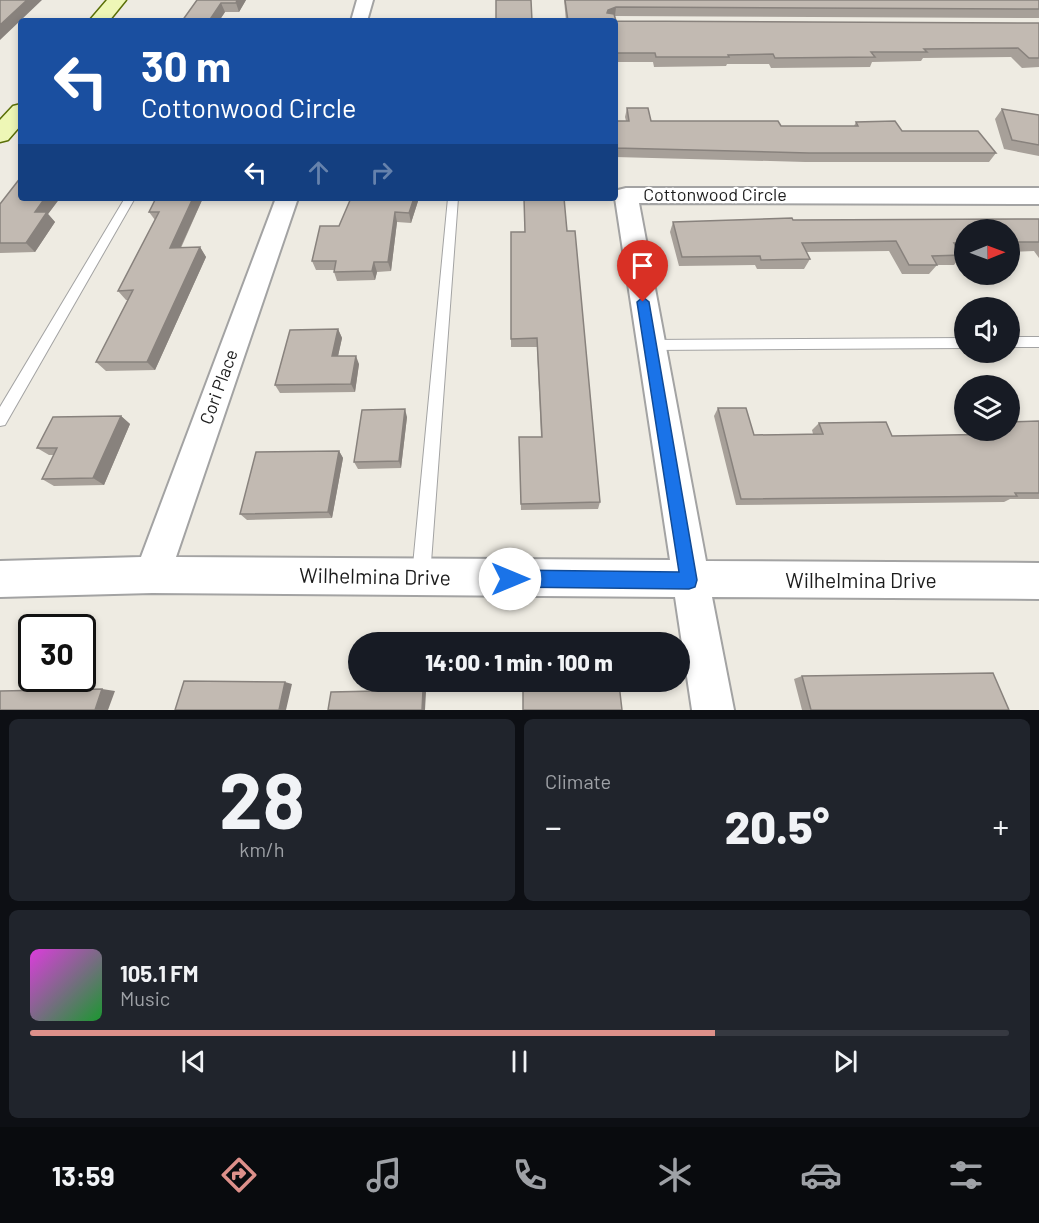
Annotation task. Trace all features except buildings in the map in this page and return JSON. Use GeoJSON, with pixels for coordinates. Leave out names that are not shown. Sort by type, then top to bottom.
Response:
{"type":"FeatureCollection","features":[{"type":"Feature","properties":{"kind":"main road"},"geometry":{"type":"LineString","coordinates":[[102,18],[117,0]]}},
{"type":"Feature","properties":{"kind":"main road"},"geometry":{"type":"LineString","coordinates":[[0,135],[18,114]]}},
{"type":"Feature","properties":{"kind":"street"},"geometry":{"type":"LineString","coordinates":[[360,18],[365,0]]}},
{"type":"Feature","properties":{"kind":"street","name":"Cottonwood Circle"},"geometry":{"type":"LineString","coordinates":[[713,710],[689,580],[626,195],[1039,196]]}},
{"type":"Feature","properties":{"kind":"street","name":"Cori Place"},"geometry":{"type":"LineString","coordinates":[[152,575],[286,201]]}},
{"type":"Feature","properties":{"kind":"street","name":"Wilhelmina Drive"},"geometry":{"type":"LineString","coordinates":[[0,579],[152,575],[1039,581]]}},
{"type":"Feature","properties":{"kind":"lane"},"geometry":{"type":"LineString","coordinates":[[0,420],[128,201]]}},
{"type":"Feature","properties":{"kind":"lane"},"geometry":{"type":"LineString","coordinates":[[421,578],[453,201]]}},
{"type":"Feature","properties":{"kind":"lane"},"geometry":{"type":"LineString","coordinates":[[1020,342],[1039,342]]}},
{"type":"Feature","properties":{"kind":"lane"},"geometry":{"type":"LineString","coordinates":[[650,345],[954,343]]}},
{"type":"Feature","properties":{"kind":"route"},"geometry":{"type":"LineString","coordinates":[[510,579],[689,580],[643,302]]}}]}
